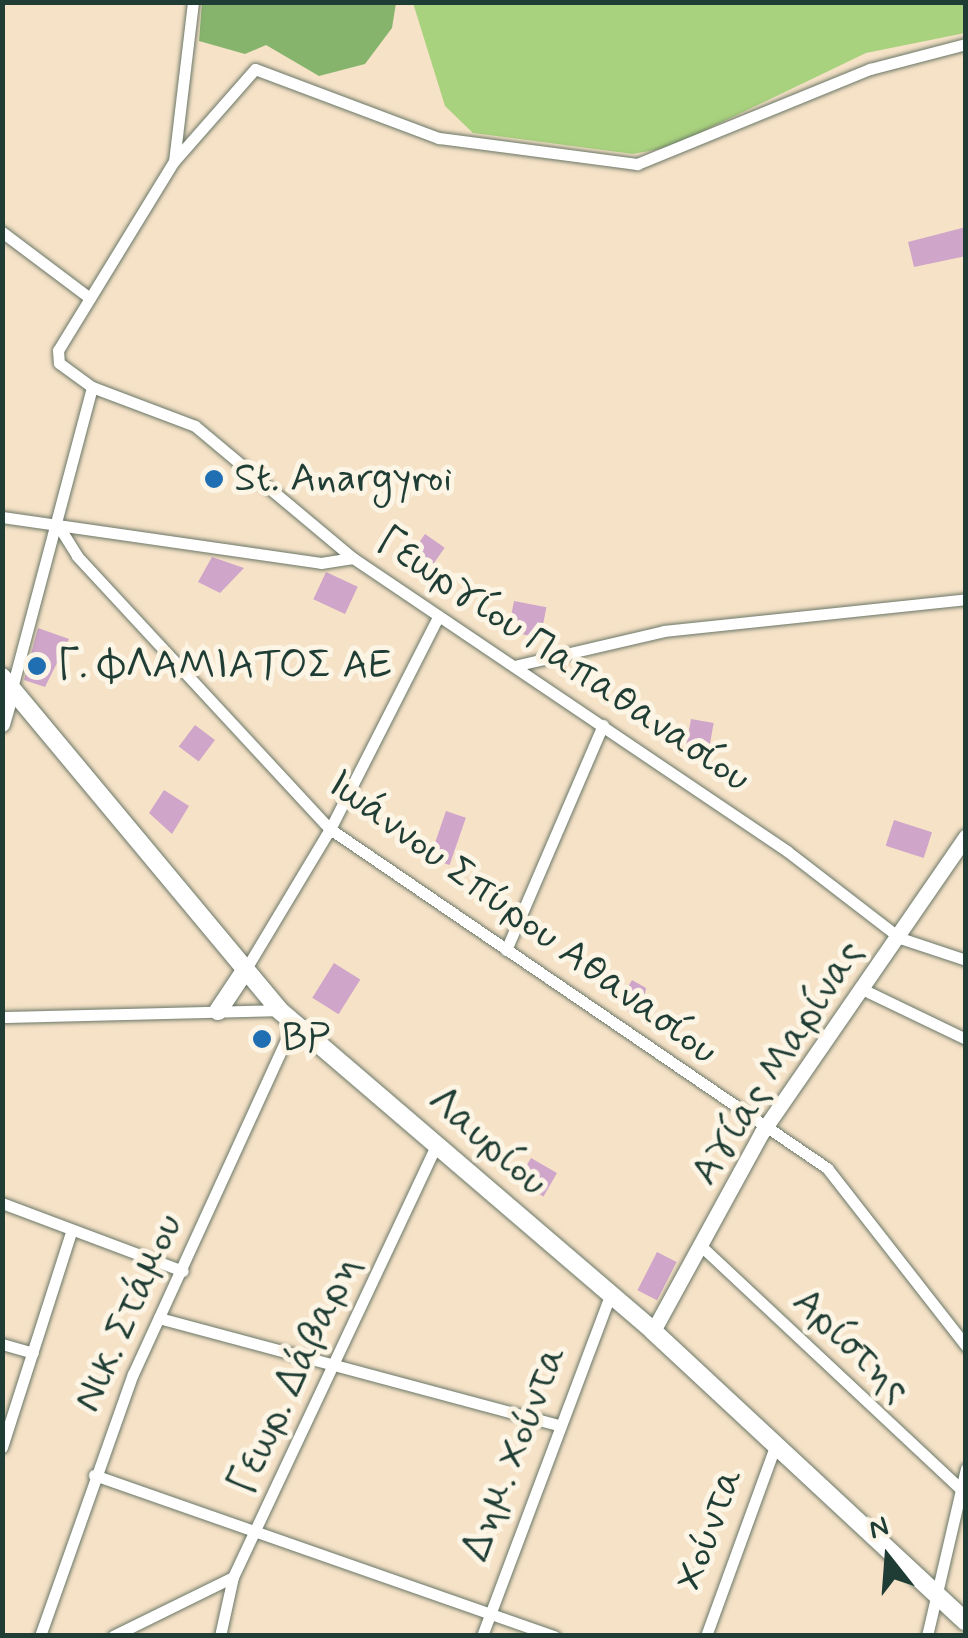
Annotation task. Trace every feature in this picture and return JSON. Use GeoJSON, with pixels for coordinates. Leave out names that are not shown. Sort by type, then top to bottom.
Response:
{"type":"FeatureCollection","features":[{"type":"Feature","properties":{"kind":"main road","name":"Λαυρίου"},"geometry":{"type":"LineString","coordinates":[[7,682],[244,972],[280,1010],[652,1331],[966,1622]]}},
{"type":"Feature","properties":{"kind":"main road"},"geometry":{"type":"LineString","coordinates":[[218,1012],[244,972]]}},
{"type":"Feature","properties":{"kind":"street","name":"Γεωργίου Παπαθανασίου"},"geometry":{"type":"LineString","coordinates":[[193,2],[174,161],[56,358],[92,387],[196,426],[353,558],[602,725],[900,938],[966,960]]}},
{"type":"Feature","properties":{"kind":"street"},"geometry":{"type":"LineString","coordinates":[[174,161],[255,69],[438,138],[637,164],[870,70],[966,44]]}},
{"type":"Feature","properties":{"kind":"street"},"geometry":{"type":"LineString","coordinates":[[2,232],[90,298]]}},
{"type":"Feature","properties":{"kind":"street"},"geometry":{"type":"LineString","coordinates":[[2,724],[7,682],[92,387]]}},
{"type":"Feature","properties":{"kind":"street"},"geometry":{"type":"LineString","coordinates":[[2,517],[321,562],[353,558]]}},
{"type":"Feature","properties":{"kind":"street","name":"Ιωάννου Σπύρου Αθανασίου"},"geometry":{"type":"LineString","coordinates":[[56,522],[77,556],[330,829],[762,1132],[837,1177],[966,1346]]}},
{"type":"Feature","properties":{"kind":"street"},"geometry":{"type":"LineString","coordinates":[[514,666],[664,631],[966,599]]}},
{"type":"Feature","properties":{"kind":"street"},"geometry":{"type":"LineString","coordinates":[[244,972],[330,829],[438,617]]}},
{"type":"Feature","properties":{"kind":"street"},"geometry":{"type":"LineString","coordinates":[[506,950],[602,725]]}},
{"type":"Feature","properties":{"kind":"street","name":"Αγίας Μαρίνας"},"geometry":{"type":"LineString","coordinates":[[652,1331],[762,1132],[900,938],[966,836]]}},
{"type":"Feature","properties":{"kind":"street"},"geometry":{"type":"LineString","coordinates":[[862,989],[966,1039]]}},
{"type":"Feature","properties":{"kind":"street"},"geometry":{"type":"LineString","coordinates":[[2,1017],[280,1010]]}},
{"type":"Feature","properties":{"kind":"street","name":"Νικ. Στάμου"},"geometry":{"type":"LineString","coordinates":[[40,1636],[94,1476],[159,1318],[294,1023]]}},
{"type":"Feature","properties":{"kind":"street","name":"Γεωρ. Δάβαρη"},"geometry":{"type":"LineString","coordinates":[[220,1636],[234,1578],[437,1144]]}},
{"type":"Feature","properties":{"kind":"street"},"geometry":{"type":"LineString","coordinates":[[2,1203],[183,1271]]}},
{"type":"Feature","properties":{"kind":"street"},"geometry":{"type":"LineString","coordinates":[[2,1447],[71,1232]]}},
{"type":"Feature","properties":{"kind":"street","name":"Αρίστης"},"geometry":{"type":"LineString","coordinates":[[701,1246],[960,1488]]}},
{"type":"Feature","properties":{"kind":"street","name":"Δημ. Χούντα"},"geometry":{"type":"LineString","coordinates":[[482,1636],[610,1294]]}},
{"type":"Feature","properties":{"kind":"street"},"geometry":{"type":"LineString","coordinates":[[159,1318],[558,1425]]}},
{"type":"Feature","properties":{"kind":"street"},"geometry":{"type":"LineString","coordinates":[[2,1344],[33,1353]]}},
{"type":"Feature","properties":{"kind":"street","name":"Χούντα"},"geometry":{"type":"LineString","coordinates":[[706,1636],[775,1446]]}},
{"type":"Feature","properties":{"kind":"street"},"geometry":{"type":"LineString","coordinates":[[928,1636],[966,1468]]}},
{"type":"Feature","properties":{"kind":"street"},"geometry":{"type":"LineString","coordinates":[[94,1476],[555,1636]]}},
{"type":"Feature","properties":{"kind":"street"},"geometry":{"type":"LineString","coordinates":[[113,1636],[234,1578]]}},
{"type":"Feature","properties":{"kind":"green space"},"geometry":{"type":"Polygon","coordinates":[[[202,2],[396,3],[392,28],[365,64],[319,76],[266,45],[245,54],[199,41],[202,2]]]}},
{"type":"Feature","properties":{"kind":"green space"},"geometry":{"type":"Polygon","coordinates":[[[413,3],[965,3],[965,33],[866,53],[670,147],[633,154],[473,133],[445,106],[413,3]]]}},
{"type":"Feature","properties":{"kind":"building"},"geometry":{"type":"Polygon","coordinates":[[[966,227],[966,256],[914,267],[908,242],[966,227]]]}},
{"type":"Feature","properties":{"kind":"building"},"geometry":{"type":"Polygon","coordinates":[[[425,534],[445,548],[426,574],[407,560],[425,534]]]}},
{"type":"Feature","properties":{"kind":"building"},"geometry":{"type":"Polygon","coordinates":[[[212,557],[244,568],[220,593],[198,582],[212,557]]]}},
{"type":"Feature","properties":{"kind":"building"},"geometry":{"type":"Polygon","coordinates":[[[326,572],[358,587],[345,614],[313,599],[326,572]]]}},
{"type":"Feature","properties":{"kind":"building"},"geometry":{"type":"Polygon","coordinates":[[[514,601],[546,607],[540,638],[508,631],[514,601]]]}},
{"type":"Feature","properties":{"kind":"building"},"geometry":{"type":"Polygon","coordinates":[[[38,628],[69,639],[45,687],[24,680],[38,628]]]}},
{"type":"Feature","properties":{"kind":"building"},"geometry":{"type":"Polygon","coordinates":[[[691,719],[714,723],[707,760],[684,756],[691,719]]]}},
{"type":"Feature","properties":{"kind":"building"},"geometry":{"type":"Polygon","coordinates":[[[195,725],[215,740],[199,762],[179,747],[195,725]]]}},
{"type":"Feature","properties":{"kind":"building"},"geometry":{"type":"Polygon","coordinates":[[[164,790],[189,806],[172,834],[149,813],[164,790]]]}},
{"type":"Feature","properties":{"kind":"building"},"geometry":{"type":"Polygon","coordinates":[[[446,811],[466,818],[450,865],[430,858],[446,811]]]}},
{"type":"Feature","properties":{"kind":"building"},"geometry":{"type":"Polygon","coordinates":[[[894,820],[932,832],[924,858],[886,846],[894,820]]]}},
{"type":"Feature","properties":{"kind":"building"},"geometry":{"type":"Polygon","coordinates":[[[334,963],[360,979],[339,1014],[312,998],[334,963]]]}},
{"type":"Feature","properties":{"kind":"building"},"geometry":{"type":"Polygon","coordinates":[[[632,980],[646,988],[641,1018],[618,1005],[632,980]]]}},
{"type":"Feature","properties":{"kind":"building"},"geometry":{"type":"Polygon","coordinates":[[[531,1158],[557,1173],[543,1196],[518,1181],[531,1158]]]}},
{"type":"Feature","properties":{"kind":"building"},"geometry":{"type":"Polygon","coordinates":[[[657,1252],[677,1262],[657,1300],[637,1290],[657,1252]]]}},
{"type":"Feature","properties":{"kind":"place","name":"St. Anargyroi"},"geometry":{"type":"Point","coordinates":[214,479]}},
{"type":"Feature","properties":{"kind":"place","name":"Γ. ΦΛΑΜΙΑΤΟΣ ΑΕ"},"geometry":{"type":"Point","coordinates":[37,666]}},
{"type":"Feature","properties":{"kind":"place","name":"BP"},"geometry":{"type":"Point","coordinates":[262,1039]}}]}
